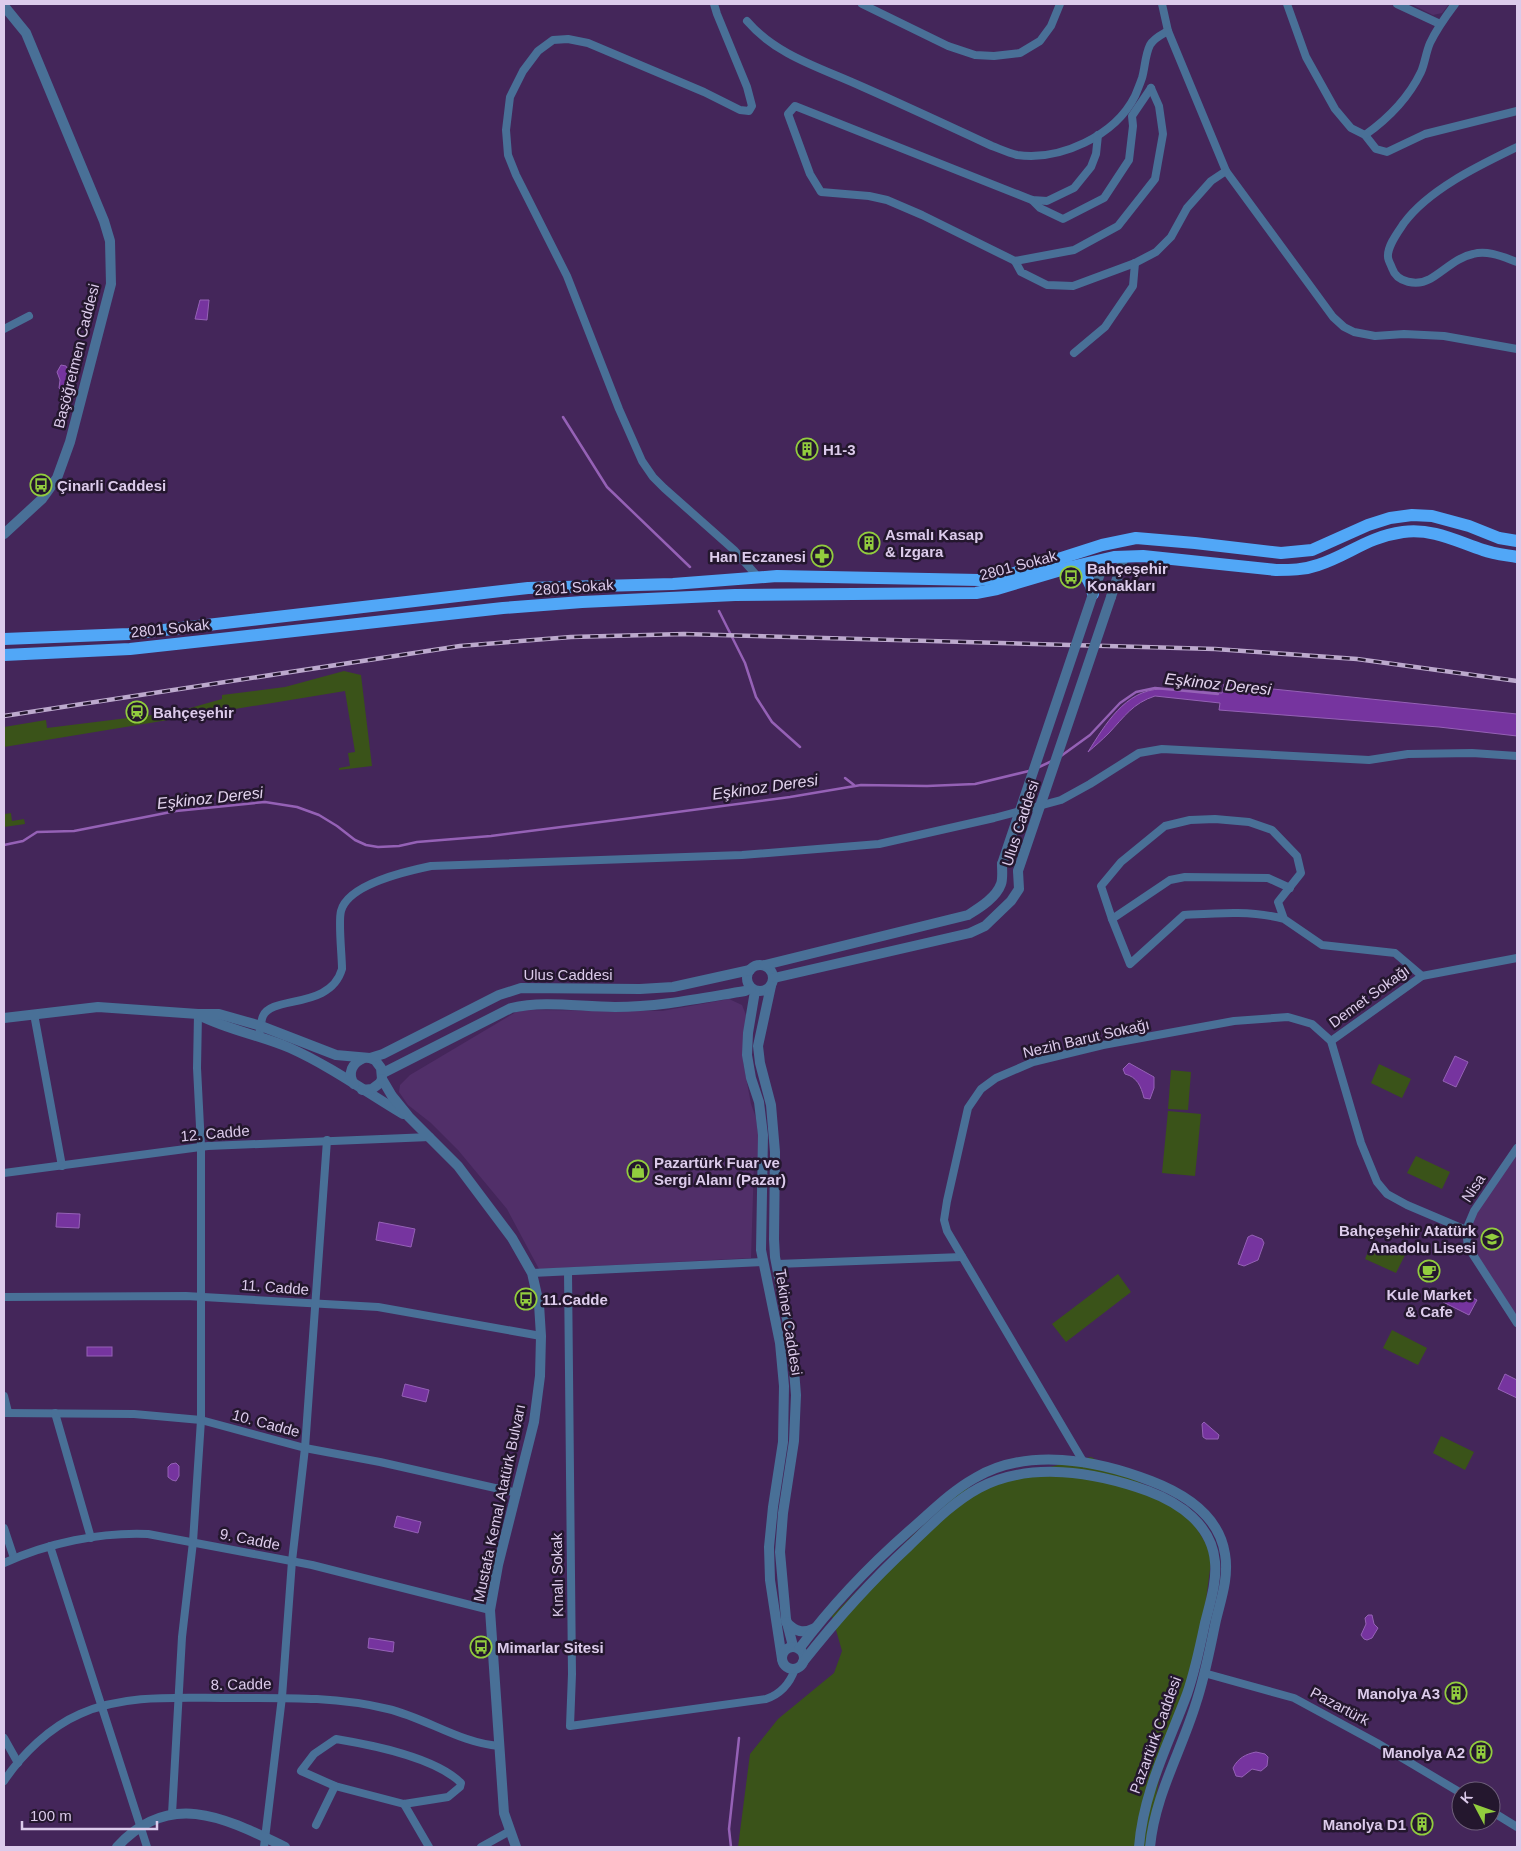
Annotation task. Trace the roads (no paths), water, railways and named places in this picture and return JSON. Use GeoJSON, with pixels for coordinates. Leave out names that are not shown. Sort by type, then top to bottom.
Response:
{"type":"FeatureCollection","features":[{"type":"Feature","properties":{"kind":"main road"},"geometry":{"type":"LineString","coordinates":[[1102,545],[1120,553],[1134,544],[1231,553],[1281,553],[1312,550],[1368,525],[1390,518],[1412,515],[1432,516],[1469,526],[1499,538],[1517,541]]}},
{"type":"Feature","properties":{"kind":"main road","name":"2801 Sokak"},"geometry":{"type":"LineString","coordinates":[[4,654],[130,648],[503,608],[715,596],[976,593],[997,590],[1120,553],[1276,570],[1297,570],[1317,566],[1375,538],[1414,531],[1445,535],[1485,551],[1517,557]]}},
{"type":"Feature","properties":{"kind":"main road","name":"2801 Sokak"},"geometry":{"type":"LineString","coordinates":[[5,639],[129,634],[528,588],[673,584],[758,577],[979,580],[1002,576],[1102,545],[1142,538],[1281,553]]}},
{"type":"Feature","properties":{"kind":"main road"},"geometry":{"type":"LineString","coordinates":[[1071,567],[1079,570],[1087,578],[1091,585],[1092,594]]}},
{"type":"Feature","properties":{"kind":"main road"},"geometry":{"type":"LineString","coordinates":[[715,596],[729,588],[757,586],[760,582],[758,577]]}},
{"type":"Feature","properties":{"kind":"street"},"geometry":{"type":"LineString","coordinates":[[714,4],[747,87],[752,106],[748,111],[740,110],[704,92],[588,43],[568,39],[553,40],[538,51],[523,71],[510,97],[506,130],[508,155],[516,175],[567,276],[642,461],[653,477],[734,550],[758,577]]}},
{"type":"Feature","properties":{"kind":"street"},"geometry":{"type":"LineString","coordinates":[[862,4],[948,46],[975,55],[994,56],[1020,53],[1040,41],[1051,26],[1060,4]]}},
{"type":"Feature","properties":{"kind":"street"},"geometry":{"type":"LineString","coordinates":[[1162,4],[1168,31],[1226,171],[1333,317],[1344,327],[1354,332],[1375,336],[1404,334],[1444,336],[1517,349]]}},
{"type":"Feature","properties":{"kind":"street"},"geometry":{"type":"LineString","coordinates":[[1287,4],[1306,57],[1335,109],[1351,128],[1365,135],[1376,149],[1388,152],[1425,134],[1517,111]]}},
{"type":"Feature","properties":{"kind":"street"},"geometry":{"type":"LineString","coordinates":[[1397,4],[1440,24]]}},
{"type":"Feature","properties":{"kind":"street"},"geometry":{"type":"LineString","coordinates":[[1365,135],[1400,105],[1421,72],[1430,44],[1440,24],[1455,4]]}},
{"type":"Feature","properties":{"kind":"street","name":"Başöğretmen Caddesi"},"geometry":{"type":"LineString","coordinates":[[4,6],[26,33],[104,221],[110,241],[111,284],[70,442],[58,478],[42,499],[4,534]]}},
{"type":"Feature","properties":{"kind":"street"},"geometry":{"type":"LineString","coordinates":[[747,21],[770,44],[791,56],[1000,149],[1017,154],[1048,155],[1074,147],[1098,135],[1118,120],[1134,99],[1150,44],[1156,37],[1168,31]]}},
{"type":"Feature","properties":{"kind":"street"},"geometry":{"type":"LineString","coordinates":[[1015,261],[1074,250],[1118,226],[1125,218],[1155,179],[1163,134],[1160,106],[1151,88],[1132,116],[1133,126],[1129,160],[1104,198],[1063,218],[1040,208],[1032,200]]}},
{"type":"Feature","properties":{"kind":"street"},"geometry":{"type":"LineString","coordinates":[[1098,135],[1096,154],[1092,167],[1074,188],[1047,201],[1032,200],[795,106],[788,114],[810,174],[821,192],[869,196],[887,200],[922,215],[1015,261],[1021,272],[1048,285],[1073,286],[1136,264],[1156,252],[1171,237],[1187,208],[1211,181],[1226,171]]}},
{"type":"Feature","properties":{"kind":"street"},"geometry":{"type":"LineString","coordinates":[[1517,147],[1430,196],[1409,217],[1394,237],[1388,256],[1394,272],[1403,281],[1412,283],[1429,280],[1449,265],[1473,254],[1493,254],[1517,262]]}},
{"type":"Feature","properties":{"kind":"street"},"geometry":{"type":"LineString","coordinates":[[1074,353],[1105,327],[1133,286],[1136,264]]}},
{"type":"Feature","properties":{"kind":"street"},"geometry":{"type":"LineString","coordinates":[[4,330],[29,316]]}},
{"type":"Feature","properties":{"kind":"street","name":"Ulus Caddesi"},"geometry":{"type":"LineString","coordinates":[[382,1076],[494,1016],[518,1006],[544,1004],[616,1007],[661,1004],[753,989],[764,991],[772,982],[970,933],[985,926],[999,915],[1019,889],[1018,871],[1111,597],[1120,553]]}},
{"type":"Feature","properties":{"kind":"street","name":"Ulus Caddesi"},"geometry":{"type":"LineString","coordinates":[[367,1058],[383,1054],[511,990],[521,988],[640,989],[673,986],[750,970],[757,965],[765,965],[968,915],[982,906],[1001,884],[1002,864],[1105,559]]}},
{"type":"Feature","properties":{"kind":"street"},"geometry":{"type":"LineString","coordinates":[[260,1031],[263,1015],[269,1009],[310,999],[334,985],[340,978],[342,969],[341,912],[345,902],[352,895],[367,886],[409,870],[440,865],[742,855],[879,844],[994,818],[1061,800],[1090,784],[1139,752],[1162,749],[1369,760],[1408,754],[1472,753],[1517,756]]}},
{"type":"Feature","properties":{"kind":"street","name":"Demet Sokağı"},"geometry":{"type":"LineString","coordinates":[[1284,919],[1278,902],[1302,873],[1297,856],[1272,830],[1249,822],[1215,819],[1190,820],[1165,826],[1121,862],[1101,886],[1130,964],[1184,915],[1248,913],[1284,919],[1322,945],[1367,948],[1395,953],[1422,976],[1331,1041]]}},
{"type":"Feature","properties":{"kind":"street"},"geometry":{"type":"LineString","coordinates":[[1112,919],[1170,880],[1185,877],[1268,878],[1290,888]]}},
{"type":"Feature","properties":{"kind":"street"},"geometry":{"type":"LineString","coordinates":[[1422,976],[1517,958]]}},
{"type":"Feature","properties":{"kind":"street"},"geometry":{"type":"LineString","coordinates":[[765,965],[771,970],[772,982]]}},
{"type":"Feature","properties":{"kind":"street"},"geometry":{"type":"LineString","coordinates":[[750,970],[747,977],[753,989]]}},
{"type":"Feature","properties":{"kind":"street","name":"Tekiner Caddesi"},"geometry":{"type":"LineString","coordinates":[[772,982],[758,1046],[758,1055],[771,1105],[774,1138],[774,1238],[792,1345],[796,1395],[794,1441],[784,1505],[780,1552],[786,1622],[796,1647],[804,1654],[799,1665]]}},
{"type":"Feature","properties":{"kind":"street","name":"Tekiner Caddesi"},"geometry":{"type":"LineString","coordinates":[[753,989],[747,1055],[751,1078],[760,1102],[764,1135],[761,1239],[763,1262],[780,1343],[784,1386],[783,1442],[775,1487],[769,1547],[770,1580],[782,1659]]}},
{"type":"Feature","properties":{"kind":"street"},"geometry":{"type":"LineString","coordinates":[[4,1018],[98,1007],[198,1014],[216,1023],[260,1031],[336,1055],[367,1058],[378,1063],[392,1096],[409,1117]]}},
{"type":"Feature","properties":{"kind":"street"},"geometry":{"type":"LineString","coordinates":[[34,1014],[62,1166]]}},
{"type":"Feature","properties":{"kind":"street"},"geometry":{"type":"LineString","coordinates":[[172,1814],[182,1637],[193,1542],[201,1420],[201,1146],[197,1068],[198,1014]]}},
{"type":"Feature","properties":{"kind":"street","name":"Nezih Barut Sokağı"},"geometry":{"type":"LineString","coordinates":[[1084,1463],[947,1231],[944,1220],[947,1201],[968,1108],[981,1089],[996,1078],[1033,1062],[1103,1045],[1234,1021],[1288,1017],[1312,1024],[1331,1041]]}},
{"type":"Feature","properties":{"kind":"street"},"geometry":{"type":"LineString","coordinates":[[260,1031],[289,1048],[326,1065],[358,1087],[409,1117]]}},
{"type":"Feature","properties":{"kind":"street"},"geometry":{"type":"LineString","coordinates":[[1331,1041],[1360,1143],[1377,1182],[1387,1194],[1407,1205],[1466,1230],[1468,1248],[1517,1323]]}},
{"type":"Feature","properties":{"kind":"street"},"geometry":{"type":"LineString","coordinates":[[367,1058],[354,1063],[351,1079],[358,1087],[372,1089],[380,1083],[382,1076]]}},
{"type":"Feature","properties":{"kind":"street","name":"Mustafa Kemal Atatürk Bulvarı"},"geometry":{"type":"LineString","coordinates":[[409,1117],[458,1166],[512,1238],[532,1273],[539,1304],[541,1336],[540,1376],[534,1422],[498,1565],[490,1610],[504,1813],[516,1847]]}},
{"type":"Feature","properties":{"kind":"street","name":"12. Cadde"},"geometry":{"type":"LineString","coordinates":[[4,1173],[201,1146],[430,1137]]}},
{"type":"Feature","properties":{"kind":"street"},"geometry":{"type":"LineString","coordinates":[[264,1842],[282,1697],[292,1561],[305,1448],[327,1140]]}},
{"type":"Feature","properties":{"kind":"street","name":"Nisa"},"geometry":{"type":"LineString","coordinates":[[1466,1230],[1474,1211],[1517,1148]]}},
{"type":"Feature","properties":{"kind":"street"},"geometry":{"type":"LineString","coordinates":[[777,1264],[962,1257]]}},
{"type":"Feature","properties":{"kind":"street"},"geometry":{"type":"LineString","coordinates":[[532,1273],[763,1262]]}},
{"type":"Feature","properties":{"kind":"street","name":"Kınalı Sokak"},"geometry":{"type":"LineString","coordinates":[[568,1272],[572,1674],[570,1726],[766,1699],[779,1694],[784,1689],[799,1665]]}},
{"type":"Feature","properties":{"kind":"street","name":"11. Cadde"},"geometry":{"type":"LineString","coordinates":[[4,1297],[202,1296],[257,1298],[314,1304],[378,1307],[541,1336]]}},
{"type":"Feature","properties":{"kind":"street"},"geometry":{"type":"LineString","coordinates":[[4,1396],[6,1412]]}},
{"type":"Feature","properties":{"kind":"street","name":"10. Cadde"},"geometry":{"type":"LineString","coordinates":[[6,1412],[134,1414],[201,1420],[305,1448],[380,1462],[517,1493]]}},
{"type":"Feature","properties":{"kind":"street"},"geometry":{"type":"LineString","coordinates":[[55,1413],[91,1538]]}},
{"type":"Feature","properties":{"kind":"street"},"geometry":{"type":"LineString","coordinates":[[1066,1460],[1123,1472],[1162,1485],[1202,1508],[1216,1528],[1226,1554],[1226,1581],[1200,1668],[1215,1579],[1213,1551],[1205,1531],[1190,1515],[1156,1494],[1116,1481],[1090,1476],[1046,1472],[1023,1474],[990,1484],[970,1494],[934,1523],[869,1584],[799,1665],[785,1666],[782,1659],[786,1649],[796,1647],[816,1628],[866,1570],[940,1504],[976,1477],[1007,1465],[1024,1462],[1066,1460]]}},
{"type":"Feature","properties":{"kind":"street"},"geometry":{"type":"LineString","coordinates":[[1084,1463],[1090,1476]]}},
{"type":"Feature","properties":{"kind":"street"},"geometry":{"type":"LineString","coordinates":[[4,1528],[14,1558]]}},
{"type":"Feature","properties":{"kind":"street","name":"9. Cadde"},"geometry":{"type":"LineString","coordinates":[[4,1563],[50,1546],[126,1533],[148,1534],[292,1561],[490,1610]]}},
{"type":"Feature","properties":{"kind":"street"},"geometry":{"type":"LineString","coordinates":[[50,1546],[147,1847]]}},
{"type":"Feature","properties":{"kind":"street"},"geometry":{"type":"LineString","coordinates":[[786,1622],[800,1632],[807,1632],[816,1628]]}},
{"type":"Feature","properties":{"kind":"street","name":"Pazartürk"},"geometry":{"type":"LineString","coordinates":[[1200,1668],[1294,1698],[1377,1743],[1451,1787]]}},
{"type":"Feature","properties":{"kind":"street","name":"Pazartürk Caddesi"},"geometry":{"type":"LineString","coordinates":[[1139,1847],[1140,1832],[1152,1782],[1187,1693],[1200,1668]]}},
{"type":"Feature","properties":{"kind":"street","name":"Pazartürk Caddesi"},"geometry":{"type":"LineString","coordinates":[[1150,1847],[1158,1802],[1196,1703],[1200,1668]]}},
{"type":"Feature","properties":{"kind":"street","name":"8. Cadde"},"geometry":{"type":"LineString","coordinates":[[4,1781],[33,1747],[64,1722],[78,1714],[101,1706],[131,1701],[178,1698],[282,1697],[344,1701],[376,1706],[410,1715],[480,1744],[499,1746]]}},
{"type":"Feature","properties":{"kind":"street"},"geometry":{"type":"LineString","coordinates":[[4,1738],[18,1764]]}},
{"type":"Feature","properties":{"kind":"street"},"geometry":{"type":"LineString","coordinates":[[336,1739],[380,1747],[428,1764],[454,1776],[461,1783],[460,1788],[448,1797],[404,1804],[335,1786],[301,1771],[314,1754],[336,1739]]}},
{"type":"Feature","properties":{"kind":"street"},"geometry":{"type":"LineString","coordinates":[[316,1824],[335,1786]]}},
{"type":"Feature","properties":{"kind":"street"},"geometry":{"type":"LineString","coordinates":[[404,1804],[429,1847]]}},
{"type":"Feature","properties":{"kind":"street"},"geometry":{"type":"LineString","coordinates":[[117,1847],[140,1826],[151,1820],[172,1814],[190,1813],[214,1817],[264,1842],[285,1847]]}},
{"type":"Feature","properties":{"kind":"street"},"geometry":{"type":"LineString","coordinates":[[1501,1817],[1517,1827]]}},
{"type":"Feature","properties":{"kind":"street"},"geometry":{"type":"LineString","coordinates":[[481,1847],[510,1831]]}},
{"type":"Feature","properties":{"kind":"waterway"},"geometry":{"type":"LineString","coordinates":[[563,417],[607,487],[690,567]]}},
{"type":"Feature","properties":{"kind":"waterway"},"geometry":{"type":"LineString","coordinates":[[719,611],[745,663],[756,697],[772,722],[800,747]]}},
{"type":"Feature","properties":{"kind":"waterway","name":"Eşkinoz Deresi"},"geometry":{"type":"LineString","coordinates":[[1061,756],[1090,735],[1120,703],[1136,692],[1155,688],[1218,694]]}},
{"type":"Feature","properties":{"kind":"waterway","name":"Eşkinoz Deresi"},"geometry":{"type":"LineString","coordinates":[[1039,767],[1052,761]]}},
{"type":"Feature","properties":{"kind":"waterway","name":"Eşkinoz Deresi"},"geometry":{"type":"LineString","coordinates":[[4,845],[23,841],[37,832],[74,831],[176,811],[265,802],[297,807],[319,815],[355,840],[366,845],[378,847],[399,846],[417,842],[491,836],[632,818],[790,797],[861,785],[927,786],[975,784],[1029,771]]}},
{"type":"Feature","properties":{"kind":"waterway"},"geometry":{"type":"LineString","coordinates":[[845,778],[854,785]]}},
{"type":"Feature","properties":{"kind":"waterway"},"geometry":{"type":"LineString","coordinates":[[731,1847],[729,1829],[739,1738]]}},
{"type":"Feature","properties":{"kind":"railway"},"geometry":{"type":"LineString","coordinates":[[4,716],[460,646],[571,637],[684,634],[1215,649],[1357,659],[1517,681]]}},
{"type":"Feature","properties":{"kind":"place","name":"H1-3"},"geometry":{"type":"Point","coordinates":[807,449]}},
{"type":"Feature","properties":{"kind":"place","name":"Çinarli Caddesi"},"geometry":{"type":"Point","coordinates":[41,485]}},
{"type":"Feature","properties":{"kind":"place","name":"Asmalı Kasap & Izgara"},"geometry":{"type":"Point","coordinates":[869,543]}},
{"type":"Feature","properties":{"kind":"place","name":"Han Eczanesi"},"geometry":{"type":"Point","coordinates":[822,556]}},
{"type":"Feature","properties":{"kind":"place","name":"Bahçeşehir Konakları"},"geometry":{"type":"Point","coordinates":[1071,577]}},
{"type":"Feature","properties":{"kind":"place","name":"Bahçeşehir"},"geometry":{"type":"Point","coordinates":[137,712]}},
{"type":"Feature","properties":{"kind":"place","name":"Pazartürk Fuar ve Sergi Alanı (Pazar)"},"geometry":{"type":"Point","coordinates":[638,1171]}},
{"type":"Feature","properties":{"kind":"place","name":"Bahçeşehir Atatürk Anadolu Lisesi"},"geometry":{"type":"Point","coordinates":[1492,1239]}},
{"type":"Feature","properties":{"kind":"place","name":"Kule Market & Cafe"},"geometry":{"type":"Point","coordinates":[1429,1271]}},
{"type":"Feature","properties":{"kind":"place","name":"11.Cadde"},"geometry":{"type":"Point","coordinates":[526,1299]}},
{"type":"Feature","properties":{"kind":"place","name":"Mimarlar Sitesi"},"geometry":{"type":"Point","coordinates":[481,1647]}},
{"type":"Feature","properties":{"kind":"place","name":"Manolya A3"},"geometry":{"type":"Point","coordinates":[1456,1693]}},
{"type":"Feature","properties":{"kind":"place","name":"Manolya A2"},"geometry":{"type":"Point","coordinates":[1481,1752]}},
{"type":"Feature","properties":{"kind":"place","name":"Manolya D1"},"geometry":{"type":"Point","coordinates":[1422,1824]}}]}
